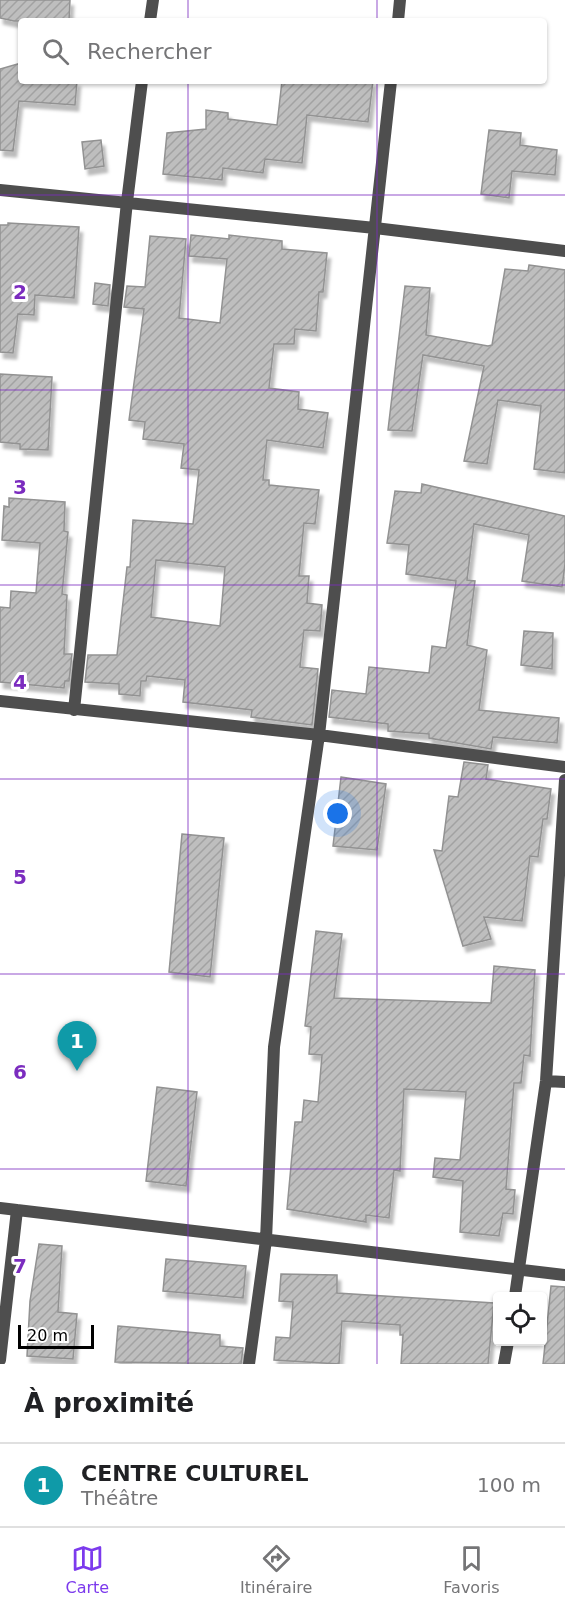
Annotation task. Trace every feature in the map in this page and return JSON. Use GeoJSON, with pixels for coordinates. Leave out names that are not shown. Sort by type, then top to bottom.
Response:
{"type":"FeatureCollection","features":[{"type":"Feature","properties":{"kind":"street"},"geometry":{"type":"LineString","coordinates":[[150,18],[153,0]]}},
{"type":"Feature","properties":{"kind":"street"},"geometry":{"type":"LineString","coordinates":[[398,18],[400,0]]}},
{"type":"Feature","properties":{"kind":"street"},"geometry":{"type":"LineString","coordinates":[[74,710],[127,202],[142,84]]}},
{"type":"Feature","properties":{"kind":"street"},"geometry":{"type":"LineString","coordinates":[[249,1364],[266,1240],[274,1047],[319,735],[392,84]]}},
{"type":"Feature","properties":{"kind":"street"},"geometry":{"type":"LineString","coordinates":[[0,190],[375,228],[565,251]]}},
{"type":"Feature","properties":{"kind":"street"},"geometry":{"type":"LineString","coordinates":[[0,701],[319,735],[565,767]]}},
{"type":"Feature","properties":{"kind":"street"},"geometry":{"type":"LineString","coordinates":[[516,1292],[546,1081],[565,780]]}},
{"type":"Feature","properties":{"kind":"street"},"geometry":{"type":"LineString","coordinates":[[546,1081],[565,1082]]}},
{"type":"Feature","properties":{"kind":"street"},"geometry":{"type":"LineString","coordinates":[[0,1208],[565,1275]]}},
{"type":"Feature","properties":{"kind":"street"},"geometry":{"type":"LineString","coordinates":[[0,1360],[17,1210]]}},
{"type":"Feature","properties":{"kind":"street"},"geometry":{"type":"LineString","coordinates":[[504,1364],[507,1346]]}},
{"type":"Feature","properties":{"kind":"building"},"geometry":{"type":"Polygon","coordinates":[[[0,0],[70,0],[69,18],[18,18],[18,21],[14,21],[0,18],[0,0]]]}},
{"type":"Feature","properties":{"kind":"building"},"geometry":{"type":"Polygon","coordinates":[[[18,64],[18,84],[77,84],[75,105],[19,101],[13,151],[0,150],[0,69],[18,64]]]}},
{"type":"Feature","properties":{"kind":"building"},"geometry":{"type":"Polygon","coordinates":[[[282,84],[373,84],[368,122],[307,115],[302,163],[265,159],[263,173],[223,168],[222,180],[163,174],[167,133],[206,129],[206,110],[228,113],[228,119],[277,125],[282,84]]]}},
{"type":"Feature","properties":{"kind":"building"},"geometry":{"type":"Polygon","coordinates":[[[489,130],[521,133],[520,145],[557,150],[555,175],[512,171],[509,198],[481,194],[489,130]]]}},
{"type":"Feature","properties":{"kind":"building"},"geometry":{"type":"Polygon","coordinates":[[[101,140],[104,166],[85,169],[82,142],[101,140]]]}},
{"type":"Feature","properties":{"kind":"building"},"geometry":{"type":"Polygon","coordinates":[[[8,223],[79,227],[74,298],[35,295],[34,315],[18,314],[13,353],[0,352],[0,225],[8,225],[8,223]]]}},
{"type":"Feature","properties":{"kind":"building"},"geometry":{"type":"Polygon","coordinates":[[[191,235],[229,239],[229,235],[282,241],[282,249],[327,253],[323,292],[319,292],[316,331],[295,329],[294,344],[274,344],[269,388],[299,392],[298,409],[328,413],[323,448],[267,440],[263,480],[269,480],[269,485],[319,490],[315,524],[304,523],[299,576],[309,576],[307,603],[322,605],[320,631],[304,630],[300,667],[318,669],[312,725],[251,717],[252,710],[183,702],[185,680],[147,676],[146,681],[141,681],[140,696],[119,694],[119,684],[85,682],[88,655],[117,655],[127,567],[130,567],[133,520],[193,524],[199,470],[181,468],[184,444],[143,439],[145,422],[129,420],[144,309],[124,307],[127,286],[145,287],[150,236],[186,239],[179,318],[220,323],[227,259],[189,256],[191,235]],[[156,560],[151,617],[220,626],[225,567],[156,560]]]}},
{"type":"Feature","properties":{"kind":"building"},"geometry":{"type":"Polygon","coordinates":[[[529,265],[565,270],[565,473],[534,469],[541,406],[498,400],[487,464],[464,461],[484,366],[423,355],[412,431],[388,430],[405,286],[430,288],[426,335],[488,346],[492,345],[505,269],[528,271],[529,265]]]}},
{"type":"Feature","properties":{"kind":"building"},"geometry":{"type":"Polygon","coordinates":[[[95,283],[110,285],[108,306],[93,304],[95,283]]]}},
{"type":"Feature","properties":{"kind":"building"},"geometry":{"type":"Polygon","coordinates":[[[0,374],[52,377],[48,450],[20,449],[20,444],[0,442],[0,374]]]}},
{"type":"Feature","properties":{"kind":"building"},"geometry":{"type":"Polygon","coordinates":[[[422,484],[565,516],[565,564],[562,587],[522,581],[529,535],[474,524],[467,580],[475,581],[467,645],[487,650],[479,710],[559,718],[557,743],[493,737],[491,749],[429,738],[429,734],[388,731],[388,724],[329,717],[332,690],[366,694],[369,667],[429,673],[432,646],[446,648],[456,581],[406,574],[409,545],[387,543],[395,491],[421,493],[422,484]]]}},
{"type":"Feature","properties":{"kind":"building"},"geometry":{"type":"Polygon","coordinates":[[[9,498],[65,502],[64,531],[68,532],[62,594],[67,595],[64,654],[72,654],[69,681],[65,681],[64,688],[0,682],[0,607],[10,608],[11,591],[36,593],[40,543],[2,540],[4,506],[9,507],[9,498]]]}},
{"type":"Feature","properties":{"kind":"building"},"geometry":{"type":"Polygon","coordinates":[[[524,631],[553,633],[552,669],[521,665],[524,631]]]}},
{"type":"Feature","properties":{"kind":"building"},"geometry":{"type":"Polygon","coordinates":[[[464,762],[488,765],[486,779],[551,789],[547,819],[543,819],[538,857],[530,856],[522,921],[484,917],[491,939],[463,946],[434,850],[442,851],[449,796],[458,797],[464,762]]]}},
{"type":"Feature","properties":{"kind":"building"},"geometry":{"type":"Polygon","coordinates":[[[341,777],[386,784],[377,850],[333,846],[341,777]]]}},
{"type":"Feature","properties":{"kind":"building"},"geometry":{"type":"Polygon","coordinates":[[[182,834],[224,838],[210,977],[169,972],[182,834]]]}},
{"type":"Feature","properties":{"kind":"building"},"geometry":{"type":"Polygon","coordinates":[[[316,931],[342,934],[334,998],[491,1003],[494,966],[535,970],[530,1056],[524,1055],[521,1083],[514,1083],[506,1189],[515,1190],[513,1214],[503,1213],[499,1236],[460,1232],[463,1181],[433,1177],[435,1158],[460,1160],[466,1092],[404,1089],[400,1171],[394,1170],[389,1218],[366,1215],[366,1222],[287,1209],[295,1122],[302,1122],[304,1100],[318,1102],[322,1055],[309,1054],[311,1027],[305,1026],[316,931]]]}},
{"type":"Feature","properties":{"kind":"building"},"geometry":{"type":"Polygon","coordinates":[[[157,1087],[197,1092],[186,1186],[146,1181],[157,1087]]]}},
{"type":"Feature","properties":{"kind":"building"},"geometry":{"type":"Polygon","coordinates":[[[39,1244],[62,1246],[58,1312],[77,1314],[73,1359],[27,1356],[30,1301],[39,1244]]]}},
{"type":"Feature","properties":{"kind":"building"},"geometry":{"type":"Polygon","coordinates":[[[166,1259],[246,1266],[243,1298],[163,1291],[166,1259]]]}},
{"type":"Feature","properties":{"kind":"building"},"geometry":{"type":"Polygon","coordinates":[[[281,1274],[337,1275],[337,1293],[493,1303],[488,1364],[401,1364],[403,1335],[400,1335],[400,1325],[342,1321],[339,1364],[274,1360],[276,1337],[290,1338],[293,1302],[279,1301],[281,1274]]]}},
{"type":"Feature","properties":{"kind":"building"},"geometry":{"type":"Polygon","coordinates":[[[551,1286],[565,1287],[565,1364],[543,1364],[545,1346],[547,1346],[551,1286]]]}},
{"type":"Feature","properties":{"kind":"building"},"geometry":{"type":"Polygon","coordinates":[[[118,1326],[220,1335],[220,1346],[243,1348],[241,1364],[115,1362],[118,1326]]]}},
{"type":"Feature","properties":{"kind":"place","name":"CENTRE CULTUREL"},"geometry":{"type":"Point","coordinates":[77,1071]}}]}
